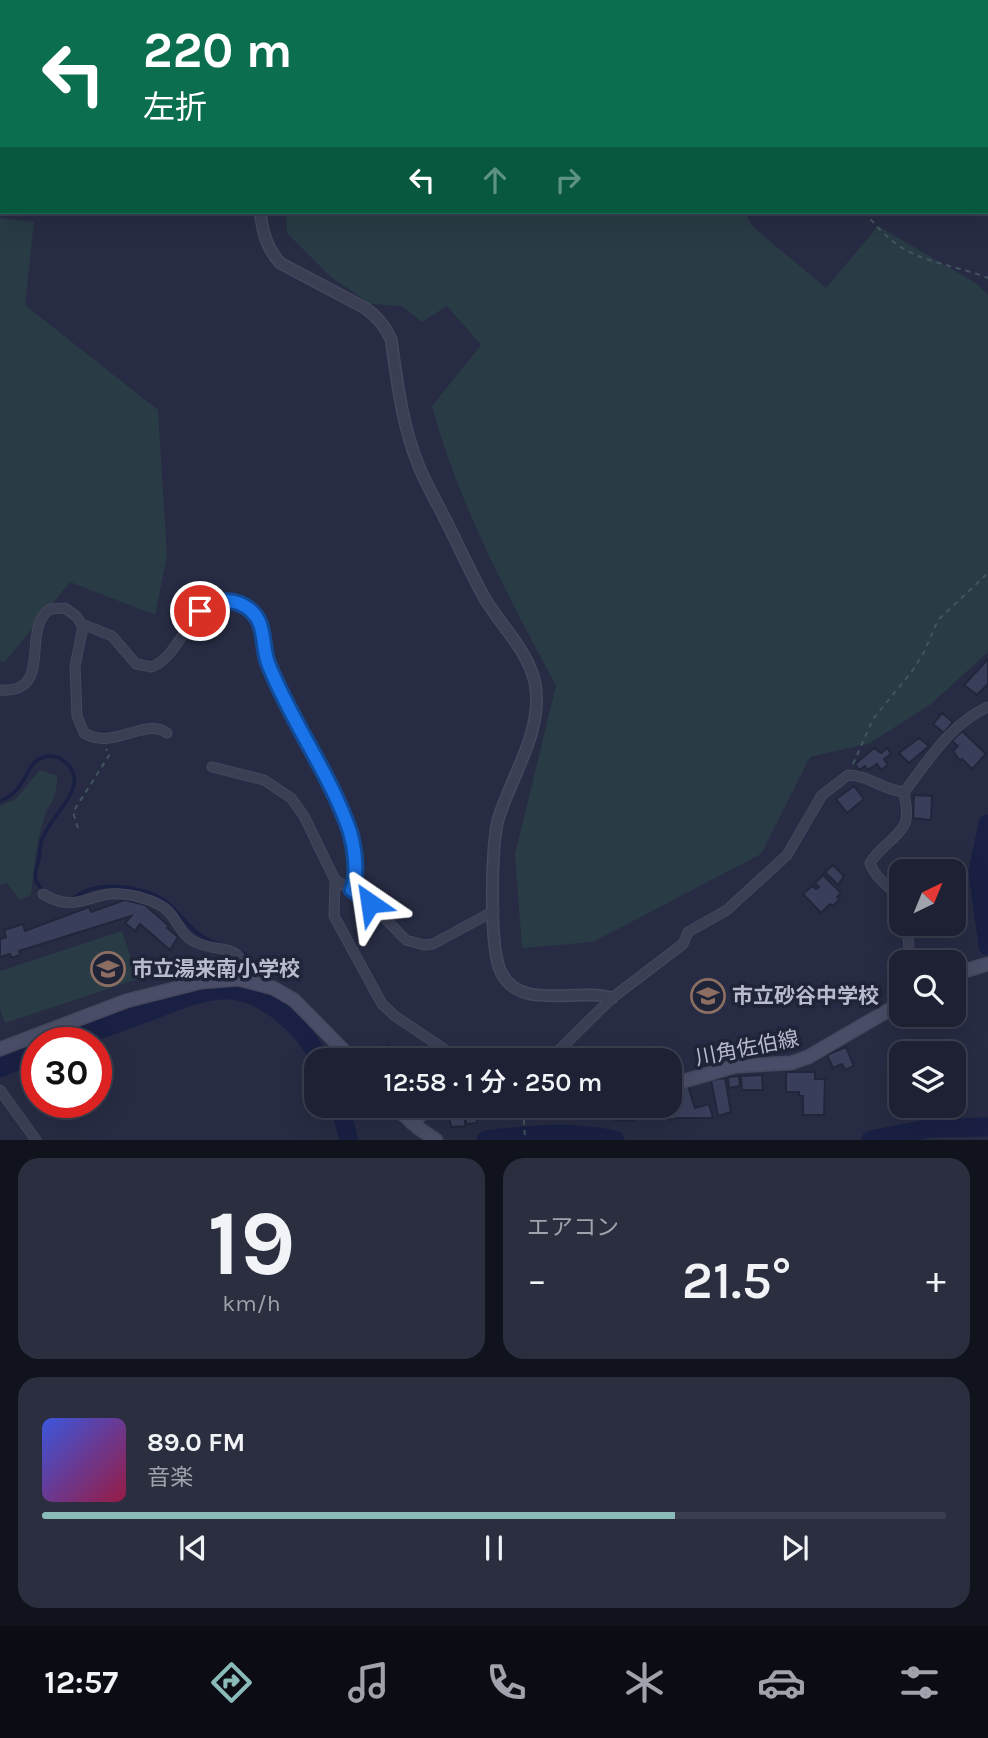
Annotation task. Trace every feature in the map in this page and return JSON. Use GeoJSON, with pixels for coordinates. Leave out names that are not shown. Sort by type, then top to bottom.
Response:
{"type":"FeatureCollection","features":[{"type":"Feature","properties":{"kind":"main road"},"geometry":{"type":"LineString","coordinates":[[966,970],[985,964]]}},
{"type":"Feature","properties":{"kind":"main road"},"geometry":{"type":"LineString","coordinates":[[0,1049],[126,1001],[213,980],[244,980],[273,988],[294,1000],[341,1048]]}},
{"type":"Feature","properties":{"kind":"main road","name":"川角佐伯線"},"geometry":{"type":"LineString","coordinates":[[682,1082],[736,1066],[791,1063],[808,1057],[889,1010]]}},
{"type":"Feature","properties":{"kind":"main road"},"geometry":{"type":"LineString","coordinates":[[407,1118],[433,1138]]}},
{"type":"Feature","properties":{"kind":"main road"},"geometry":{"type":"LineString","coordinates":[[411,1122],[416,1118]]}},
{"type":"Feature","properties":{"kind":"street"},"geometry":{"type":"LineString","coordinates":[[260,214],[263,236],[280,263],[365,308],[374,314],[387,330],[417,464],[485,598],[527,659],[535,683],[537,708],[531,733],[498,820],[494,839],[494,950],[500,970],[508,984],[523,993],[538,996],[595,993],[612,998]]}},
{"type":"Feature","properties":{"kind":"street"},"geometry":{"type":"LineString","coordinates":[[0,690],[23,685],[32,673],[37,627],[43,613],[57,607],[72,611],[82,624],[106,632],[136,664],[152,667],[166,658],[195,617],[206,607],[228,601],[249,610],[262,628],[269,666],[349,830],[355,870],[352,890]]}},
{"type":"Feature","properties":{"kind":"street"},"geometry":{"type":"LineString","coordinates":[[82,624],[75,661],[78,725],[91,737],[117,738],[155,728],[167,733]]}},
{"type":"Feature","properties":{"kind":"street"},"geometry":{"type":"LineString","coordinates":[[889,886],[873,872],[870,863],[876,852],[903,828],[907,820],[904,792],[956,727],[969,715],[988,707]]}},
{"type":"Feature","properties":{"kind":"street"},"geometry":{"type":"LineString","coordinates":[[212,767],[264,779],[291,798],[304,816],[335,880],[334,916],[382,1004],[443,1048]]}},
{"type":"Feature","properties":{"kind":"street"},"geometry":{"type":"LineString","coordinates":[[561,1048],[612,998],[682,943],[688,932],[727,910],[787,855],[822,795],[848,775],[865,776],[891,791],[904,792]]}},
{"type":"Feature","properties":{"kind":"street"},"geometry":{"type":"LineString","coordinates":[[335,880],[366,900],[406,940],[424,945],[441,941],[494,911]]}},
{"type":"Feature","properties":{"kind":"street"},"geometry":{"type":"LineString","coordinates":[[43,894],[67,905],[113,892],[157,904],[170,913],[189,939],[238,954],[244,962],[244,980]]}},
{"type":"Feature","properties":{"kind":"street"},"geometry":{"type":"LineString","coordinates":[[0,1090],[36,1139]]}},
{"type":"Feature","properties":{"kind":"path"},"geometry":{"type":"LineString","coordinates":[[866,214],[884,234],[917,256],[988,278]]}},
{"type":"Feature","properties":{"kind":"path"},"geometry":{"type":"LineString","coordinates":[[848,775],[873,719],[913,670],[924,652],[937,620],[988,573]]}},
{"type":"Feature","properties":{"kind":"path"},"geometry":{"type":"LineString","coordinates":[[78,828],[73,812],[110,754],[91,737]]}},
{"type":"Feature","properties":{"kind":"path"},"geometry":{"type":"LineString","coordinates":[[523,1118],[525,1139]]}},
{"type":"Feature","properties":{"kind":"shaded area"},"geometry":{"type":"Polygon","coordinates":[[[286,214],[746,214],[752,226],[826,288],[878,226],[977,284],[988,295],[988,652],[931,704],[870,743],[810,757],[761,854],[593,942],[522,948],[515,854],[556,686],[470,515],[432,406],[481,345],[447,306],[422,322],[402,306],[370,304],[331,277],[287,233],[286,214]]]}},
{"type":"Feature","properties":{"kind":"shaded area"},"geometry":{"type":"Polygon","coordinates":[[[0,218],[34,222],[25,305],[158,410],[167,556],[155,615],[70,582],[4,663],[0,661],[0,218]]]}},
{"type":"Feature","properties":{"kind":"shaded area"},"geometry":{"type":"Polygon","coordinates":[[[40,770],[57,776],[56,790],[41,827],[31,895],[20,900],[7,883],[0,885],[0,806],[16,799],[40,770]]]}},
{"type":"Feature","properties":{"kind":"shaded area"},"geometry":{"type":"Polygon","coordinates":[[[122,931],[138,979],[5,1023],[0,1009],[0,971],[122,931]]]}},
{"type":"Feature","properties":{"kind":"building"},"geometry":{"type":"Polygon","coordinates":[[[988,659],[988,684],[977,695],[964,685],[988,659]]]}},
{"type":"Feature","properties":{"kind":"building"},"geometry":{"type":"Polygon","coordinates":[[[942,713],[953,722],[944,733],[933,724],[942,713]]]}},
{"type":"Feature","properties":{"kind":"building"},"geometry":{"type":"Polygon","coordinates":[[[962,731],[986,754],[972,769],[962,759],[960,761],[953,751],[958,746],[952,741],[962,731]]]}},
{"type":"Feature","properties":{"kind":"building"},"geometry":{"type":"Polygon","coordinates":[[[919,738],[929,746],[909,763],[899,753],[919,738]]]}},
{"type":"Feature","properties":{"kind":"building"},"geometry":{"type":"Polygon","coordinates":[[[874,748],[881,753],[887,748],[891,754],[884,759],[888,765],[881,770],[877,764],[868,770],[865,766],[859,770],[855,764],[874,748]]]}},
{"type":"Feature","properties":{"kind":"building"},"geometry":{"type":"Polygon","coordinates":[[[854,786],[864,799],[847,813],[836,799],[854,786]]]}},
{"type":"Feature","properties":{"kind":"building"},"geometry":{"type":"Polygon","coordinates":[[[914,795],[932,796],[931,820],[913,818],[914,795]]]}},
{"type":"Feature","properties":{"kind":"building"},"geometry":{"type":"Polygon","coordinates":[[[833,865],[844,876],[838,885],[825,872],[833,865]]]}},
{"type":"Feature","properties":{"kind":"building"},"geometry":{"type":"Polygon","coordinates":[[[823,875],[841,893],[837,897],[840,899],[833,906],[830,904],[821,913],[803,894],[812,886],[816,889],[819,887],[815,883],[823,875]]]}},
{"type":"Feature","properties":{"kind":"building"},"geometry":{"type":"Polygon","coordinates":[[[125,900],[145,905],[169,926],[167,928],[178,937],[170,950],[140,924],[135,931],[125,923],[131,916],[19,951],[20,955],[12,958],[10,954],[0,957],[0,939],[6,937],[4,930],[23,924],[25,931],[89,907],[91,912],[125,900]]]}},
{"type":"Feature","properties":{"kind":"building"},"geometry":{"type":"Polygon","coordinates":[[[846,1047],[854,1066],[845,1070],[842,1064],[833,1068],[827,1055],[846,1047]]]}},
{"type":"Feature","properties":{"kind":"building"},"geometry":{"type":"Polygon","coordinates":[[[786,1072],[815,1072],[815,1079],[825,1079],[824,1115],[803,1115],[803,1096],[799,1096],[799,1092],[786,1092],[786,1072]]]}},
{"type":"Feature","properties":{"kind":"building"},"geometry":{"type":"Polygon","coordinates":[[[762,1075],[763,1090],[742,1090],[741,1076],[762,1075]]]}},
{"type":"Feature","properties":{"kind":"building"},"geometry":{"type":"Polygon","coordinates":[[[739,1076],[740,1086],[729,1088],[728,1077],[739,1076]]]}},
{"type":"Feature","properties":{"kind":"building"},"geometry":{"type":"Polygon","coordinates":[[[725,1078],[731,1112],[718,1116],[711,1080],[725,1078]]]}},
{"type":"Feature","properties":{"kind":"building"},"geometry":{"type":"Polygon","coordinates":[[[688,1086],[695,1108],[709,1104],[713,1118],[682,1118],[682,1088],[688,1086]]]}},
{"type":"Feature","properties":{"kind":"building"},"geometry":{"type":"Polygon","coordinates":[[[449,1118],[465,1118],[465,1126],[451,1127],[449,1118]]]}},
{"type":"Feature","properties":{"kind":"building"},"geometry":{"type":"Polygon","coordinates":[[[466,1118],[476,1118],[477,1123],[466,1124],[466,1118]]]}},
{"type":"Feature","properties":{"kind":"building"},"geometry":{"type":"Polygon","coordinates":[[[613,1118],[635,1118],[635,1121],[613,1118]]]}},
{"type":"Feature","properties":{"kind":"waterway"},"geometry":{"type":"LineString","coordinates":[[0,801],[16,790],[33,764],[44,757],[61,759],[73,773],[74,785],[71,792],[41,842],[35,876],[44,892]]}},
{"type":"Feature","properties":{"kind":"waterway"},"geometry":{"type":"LineString","coordinates":[[988,824],[978,871],[988,946]]}},
{"type":"Feature","properties":{"kind":"waterway"},"geometry":{"type":"LineString","coordinates":[[71,899],[101,887],[123,887],[146,892],[166,901],[199,935],[220,944]]}},
{"type":"Feature","properties":{"kind":"waterway"},"geometry":{"type":"LineString","coordinates":[[237,950],[251,958]]}},
{"type":"Feature","properties":{"kind":"waterway"},"geometry":{"type":"LineString","coordinates":[[106,1027],[194,995],[220,990],[236,991],[251,995],[279,1011],[314,1048]]}},
{"type":"Feature","properties":{"kind":"waterway"},"geometry":{"type":"LineString","coordinates":[[0,1068],[21,1059]]}},
{"type":"Feature","properties":{"kind":"waterway"},"geometry":{"type":"LineString","coordinates":[[343,1118],[349,1140]]}},
{"type":"Feature","properties":{"kind":"waterway"},"geometry":{"type":"LineString","coordinates":[[871,1140],[930,1128],[988,1127]]}},
{"type":"Feature","properties":{"kind":"waterway"},"geometry":{"type":"LineString","coordinates":[[486,1140],[551,1134],[615,1140]]}},
{"type":"Feature","properties":{"kind":"place","name":"市立湯来南小学校"},"geometry":{"type":"Point","coordinates":[108,969]}},
{"type":"Feature","properties":{"kind":"place","name":"市立砂谷中学校"},"geometry":{"type":"Point","coordinates":[708,996]}},
{"type":"Feature","properties":{"kind":"route"},"geometry":{"type":"LineString","coordinates":[[200,611],[213,603],[228,601],[243,605],[259,621],[269,666],[349,830],[355,870],[352,890],[370,903]]}}]}
